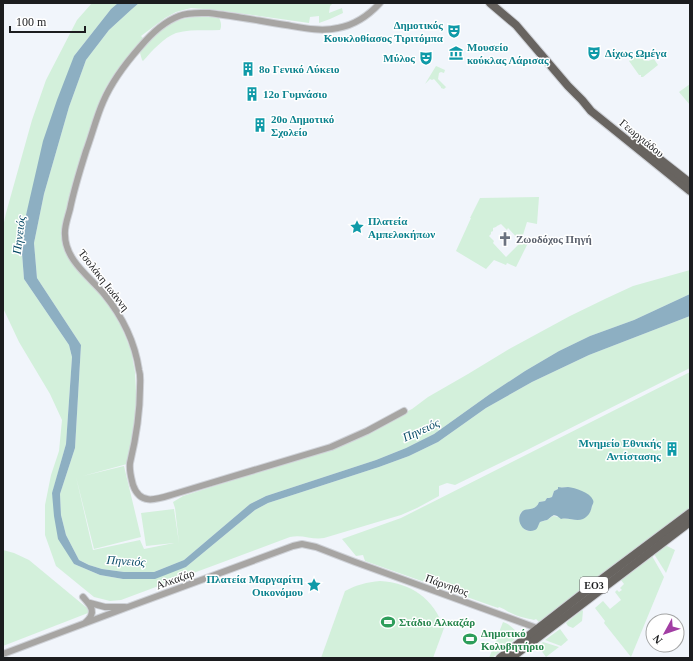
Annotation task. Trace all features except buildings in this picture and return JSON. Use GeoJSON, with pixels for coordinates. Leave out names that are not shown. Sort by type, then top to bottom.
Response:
{"type":"FeatureCollection","features":[{"type":"Feature","properties":{"kind":"main road","name":"Γεωργιάδου"},"geometry":{"type":"LineString","coordinates":[[490,3],[516,25],[591,111],[690,191]]}},
{"type":"Feature","properties":{"kind":"main road","name":"Γεωργιάδου"},"geometry":{"type":"LineString","coordinates":[[582,100],[592,105],[690,183]]}},
{"type":"Feature","properties":{"kind":"main road","name":"ΕΟ3"},"geometry":{"type":"LineString","coordinates":[[555,620],[690,513]]}},
{"type":"Feature","properties":{"kind":"main road","name":"ΕΟ3"},"geometry":{"type":"LineString","coordinates":[[500,658],[537,630],[555,620],[690,522]]}},
{"type":"Feature","properties":{"kind":"main road","name":"ΕΟ3"},"geometry":{"type":"LineString","coordinates":[[511,658],[537,630]]}},
{"type":"Feature","properties":{"kind":"street","name":"Τσολάκη Ιωάννη"},"geometry":{"type":"LineString","coordinates":[[380,3],[358,21],[331,30],[306,28],[209,13],[190,13],[180,16],[172,19],[157,29],[125,65],[111,85],[99,113],[79,170],[64,236],[70,254],[75,262],[114,306],[126,327],[136,357],[140,371],[140,402],[138,423],[130,463],[130,473],[138,495],[146,499],[162,498],[331,447],[367,431],[404,411]]}},
{"type":"Feature","properties":{"kind":"street","name":"Αλκαζάρ"},"geometry":{"type":"LineString","coordinates":[[3,654],[293,546],[302,544],[316,547],[354,562]]}},
{"type":"Feature","properties":{"kind":"street","name":"Πάρνηθος"},"geometry":{"type":"LineString","coordinates":[[354,562],[537,630]]}},
{"type":"Feature","properties":{"kind":"street"},"geometry":{"type":"LineString","coordinates":[[83,597],[92,610],[91,618],[85,623]]}},
{"type":"Feature","properties":{"kind":"street"},"geometry":{"type":"LineString","coordinates":[[90,603],[105,607],[128,607]]}},
{"type":"Feature","properties":{"kind":"green space"},"geometry":{"type":"Polygon","coordinates":[[[92,3],[118,3],[111,9],[74,56],[26,215],[22,253],[24,279],[69,345],[72,357],[66,444],[52,494],[74,564],[100,575],[123,579],[186,567],[255,510],[268,503],[409,456],[438,442],[486,408],[532,382],[589,355],[690,316],[690,368],[455,485],[447,483],[439,486],[439,496],[401,515],[324,538],[299,536],[290,537],[121,600],[110,601],[94,597],[56,566],[45,535],[45,505],[51,475],[59,451],[62,420],[50,394],[19,342],[3,308],[3,227],[32,120],[46,80],[77,20],[92,3]]]}},
{"type":"Feature","properties":{"kind":"green space"},"geometry":{"type":"Polygon","coordinates":[[[139,3],[333,3],[330,6],[329,13],[342,8],[343,13],[319,23],[319,16],[310,17],[309,23],[216,10],[191,8],[176,12],[165,18],[141,36],[144,39],[116,73],[102,95],[90,134],[87,137],[84,147],[85,149],[65,216],[67,252],[106,300],[121,326],[131,350],[135,372],[137,414],[127,464],[83,476],[124,466],[141,537],[94,549],[76,477],[93,550],[140,540],[144,549],[174,543],[146,546],[141,513],[174,509],[179,543],[173,502],[183,496],[324,451],[412,409],[428,397],[511,348],[570,316],[633,286],[690,270],[690,294],[634,320],[590,336],[559,351],[490,394],[434,434],[406,448],[376,460],[266,496],[250,504],[184,560],[154,572],[124,572],[102,569],[79,560],[66,535],[61,515],[60,494],[75,448],[81,345],[37,278],[34,243],[44,194],[69,107],[86,60],[109,30],[139,3]]]}},
{"type":"Feature","properties":{"kind":"green space"},"geometry":{"type":"Polygon","coordinates":[[[207,16],[219,18],[221,24],[220,30],[176,33],[162,41],[143,61],[142,60],[140,53],[142,49],[148,42],[170,24],[190,17],[207,16]]]}},
{"type":"Feature","properties":{"kind":"green space"},"geometry":{"type":"Polygon","coordinates":[[[636,55],[648,61],[654,59],[658,65],[641,77],[629,61],[636,55]]]}},
{"type":"Feature","properties":{"kind":"green space"},"geometry":{"type":"Polygon","coordinates":[[[436,66],[445,70],[444,73],[439,73],[438,79],[446,87],[444,89],[441,88],[434,79],[430,79],[425,84],[436,66]]]}},
{"type":"Feature","properties":{"kind":"green space"},"geometry":{"type":"Polygon","coordinates":[[[690,84],[690,105],[679,92],[690,84]]]}},
{"type":"Feature","properties":{"kind":"green space"},"geometry":{"type":"Polygon","coordinates":[[[539,197],[537,224],[527,222],[522,238],[529,241],[516,267],[494,260],[486,269],[456,251],[480,198],[539,197]],[[501,224],[493,228],[493,231],[489,236],[494,241],[493,243],[506,257],[521,242],[508,228],[507,230],[501,224]]]}},
{"type":"Feature","properties":{"kind":"green space"},"geometry":{"type":"Polygon","coordinates":[[[690,372],[690,508],[539,622],[536,619],[534,620],[517,616],[499,607],[498,608],[365,561],[363,555],[356,556],[342,539],[401,518],[690,372]],[[567,487],[559,488],[554,491],[552,497],[547,498],[545,501],[539,502],[534,508],[521,512],[519,518],[524,529],[528,531],[535,530],[540,522],[553,516],[578,519],[586,516],[589,513],[593,503],[567,487]]]}},
{"type":"Feature","properties":{"kind":"green space"},"geometry":{"type":"Polygon","coordinates":[[[665,545],[675,550],[666,573],[654,554],[665,545]]]}},
{"type":"Feature","properties":{"kind":"green space"},"geometry":{"type":"Polygon","coordinates":[[[3,550],[29,560],[87,608],[88,613],[3,646],[3,550]]]}},
{"type":"Feature","properties":{"kind":"green space"},"geometry":{"type":"Polygon","coordinates":[[[652,556],[664,577],[649,613],[645,613],[645,623],[631,657],[604,623],[605,621],[595,608],[603,601],[610,609],[621,600],[615,592],[617,590],[619,592],[622,590],[620,588],[624,584],[621,580],[652,556]]]}},
{"type":"Feature","properties":{"kind":"green space","name":"Στάδιο Αλκαζάρ"},"geometry":{"type":"Polygon","coordinates":[[[380,581],[391,582],[411,589],[420,594],[434,608],[444,628],[433,658],[321,658],[345,591],[362,584],[380,581]]]}},
{"type":"Feature","properties":{"kind":"green space"},"geometry":{"type":"Polygon","coordinates":[[[582,610],[582,621],[573,628],[568,626],[566,623],[582,610]]]}},
{"type":"Feature","properties":{"kind":"green space"},"geometry":{"type":"Polygon","coordinates":[[[503,622],[520,635],[492,658],[489,658],[503,622]]]}},
{"type":"Feature","properties":{"kind":"green space"},"geometry":{"type":"Polygon","coordinates":[[[560,629],[568,640],[561,646],[545,640],[560,629]]]}},
{"type":"Feature","properties":{"kind":"green space"},"geometry":{"type":"Polygon","coordinates":[[[543,642],[559,647],[546,657],[538,646],[543,642]]]}},
{"type":"Feature","properties":{"kind":"water","name":"Πηνειός"},"geometry":{"type":"Polygon","coordinates":[[[118,3],[139,3],[109,30],[86,60],[69,107],[44,194],[34,243],[37,278],[81,345],[75,448],[60,494],[61,515],[66,535],[79,560],[102,569],[124,572],[154,572],[184,560],[250,504],[266,496],[376,460],[406,448],[434,434],[525,371],[559,351],[590,336],[634,320],[690,294],[690,316],[589,355],[532,382],[486,408],[438,442],[409,456],[268,503],[255,510],[186,567],[155,579],[123,579],[100,575],[74,564],[58,539],[52,493],[66,444],[72,357],[69,345],[24,279],[22,253],[26,215],[43,141],[57,100],[74,56],[111,9],[118,3]]]}},
{"type":"Feature","properties":{"kind":"water"},"geometry":{"type":"Polygon","coordinates":[[[558,487],[574,488],[589,495],[593,502],[588,515],[583,519],[578,520],[561,519],[553,515],[547,520],[540,522],[535,530],[528,531],[522,527],[519,520],[521,513],[535,507],[539,502],[545,501],[547,498],[552,497],[554,491],[558,489],[558,487]]]}},
{"type":"Feature","properties":{"kind":"place","name":"Δημοτικός Κουκλοθίασος Τιριτόμπα"},"geometry":{"type":"Point","coordinates":[454,31]}},
{"type":"Feature","properties":{"kind":"place","name":"Μουσείο κούκλας Λάρισας"},"geometry":{"type":"Point","coordinates":[456,53]}},
{"type":"Feature","properties":{"kind":"place","name":"Δίχως Ωμέγα"},"geometry":{"type":"Point","coordinates":[594,53]}},
{"type":"Feature","properties":{"kind":"place","name":"Μύλος"},"geometry":{"type":"Point","coordinates":[426,58]}},
{"type":"Feature","properties":{"kind":"place","name":"8ο Γενικό Λύκειο"},"geometry":{"type":"Point","coordinates":[248,69]}},
{"type":"Feature","properties":{"kind":"place","name":"12ο Γυμνάσιο"},"geometry":{"type":"Point","coordinates":[252,94]}},
{"type":"Feature","properties":{"kind":"place","name":"20ο Δημοτικό Σχολείο"},"geometry":{"type":"Point","coordinates":[260,125]}},
{"type":"Feature","properties":{"kind":"place","name":"Πλατεία Αμπελοκήπων"},"geometry":{"type":"Point","coordinates":[357,227]}},
{"type":"Feature","properties":{"kind":"place","name":"Ζωοδόχος Πηγή"},"geometry":{"type":"Point","coordinates":[505,239]}},
{"type":"Feature","properties":{"kind":"place","name":"Μνημείο Εθνικής Αντίστασης"},"geometry":{"type":"Point","coordinates":[672,449]}},
{"type":"Feature","properties":{"kind":"place","name":"Πλατεία Μαργαρίτη Οικονόμου"},"geometry":{"type":"Point","coordinates":[314,585]}},
{"type":"Feature","properties":{"kind":"place","name":"Στάδιο Αλκαζάρ"},"geometry":{"type":"Point","coordinates":[388,622]}},
{"type":"Feature","properties":{"kind":"place","name":"Δημοτικό Κολυβητήριο"},"geometry":{"type":"Point","coordinates":[470,639]}}]}
